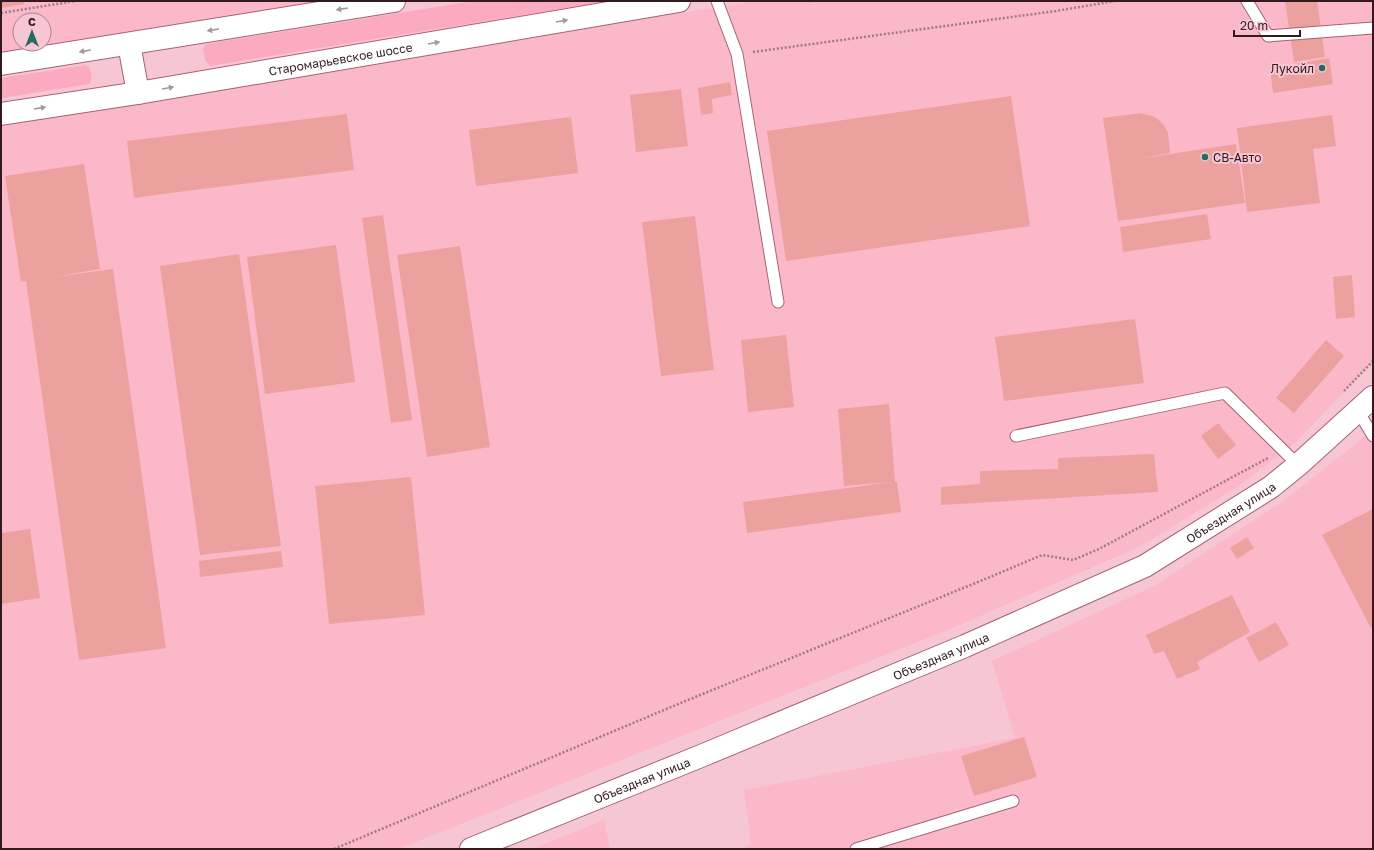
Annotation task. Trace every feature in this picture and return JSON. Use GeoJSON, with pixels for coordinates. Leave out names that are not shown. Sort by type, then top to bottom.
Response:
{"type":"FeatureCollection","features":[{"type":"Feature","properties":{"kind":"main road"},"geometry":{"type":"LineString","coordinates":[[1,64],[394,1]]}},
{"type":"Feature","properties":{"kind":"main road","name":"Старомарьевское шоссе"},"geometry":{"type":"LineString","coordinates":[[1,114],[138,93],[679,1]]}},
{"type":"Feature","properties":{"kind":"main road"},"geometry":{"type":"LineString","coordinates":[[129,44],[138,93]]}},
{"type":"Feature","properties":{"kind":"main road","name":"Объездная улица"},"geometry":{"type":"LineString","coordinates":[[471,849],[702,756],[965,646],[1145,566],[1271,487],[1366,404]]}},
{"type":"Feature","properties":{"kind":"lane"},"geometry":{"type":"LineString","coordinates":[[717,1],[736,54],[778,302]]}},
{"type":"Feature","properties":{"kind":"lane"},"geometry":{"type":"LineString","coordinates":[[1247,1],[1268,36],[1373,28]]}},
{"type":"Feature","properties":{"kind":"lane"},"geometry":{"type":"LineString","coordinates":[[1016,436],[1225,393],[1298,465]]}},
{"type":"Feature","properties":{"kind":"lane"},"geometry":{"type":"LineString","coordinates":[[1366,404],[1373,436]]}},
{"type":"Feature","properties":{"kind":"lane"},"geometry":{"type":"LineString","coordinates":[[856,849],[1013,801]]}},
{"type":"Feature","properties":{"kind":"path"},"geometry":{"type":"LineString","coordinates":[[1,13],[75,1]]}},
{"type":"Feature","properties":{"kind":"path"},"geometry":{"type":"LineString","coordinates":[[736,54],[1048,12],[1115,1]]}},
{"type":"Feature","properties":{"kind":"path"},"geometry":{"type":"LineString","coordinates":[[1340,394],[1363,373],[1373,361]]}},
{"type":"Feature","properties":{"kind":"path"},"geometry":{"type":"LineString","coordinates":[[334,849],[675,706],[1042,555],[1073,560],[1099,549],[1266,460],[1280,448]]}},
{"type":"Feature","properties":{"kind":"shaded area"},"geometry":{"type":"Polygon","coordinates":[[[1,1],[327,1],[52,45],[52,12],[12,12],[12,51],[1,53],[1,1]]]}},
{"type":"Feature","properties":{"kind":"shaded area"},"geometry":{"type":"Polygon","coordinates":[[[474,1],[608,1],[210,66],[205,60],[203,49],[206,44],[474,1]]]}},
{"type":"Feature","properties":{"kind":"shaded area"},"geometry":{"type":"Polygon","coordinates":[[[756,1],[1373,1],[1373,362],[1295,443],[1239,486],[1139,547],[948,630],[398,849],[1,849],[1,123],[756,1]]]}},
{"type":"Feature","properties":{"kind":"shaded area"},"geometry":{"type":"Polygon","coordinates":[[[86,65],[90,69],[90,84],[1,98],[1,78],[86,65]]]}},
{"type":"Feature","properties":{"kind":"shaded area"},"geometry":{"type":"Polygon","coordinates":[[[1373,430],[1373,849],[739,849],[751,845],[744,790],[1015,738],[992,661],[1154,586],[1282,502],[1373,430]]]}},
{"type":"Feature","properties":{"kind":"shaded area"},"geometry":{"type":"Polygon","coordinates":[[[604,820],[610,849],[532,849],[604,820]]]}},
{"type":"Feature","properties":{"kind":"building"},"geometry":{"type":"Polygon","coordinates":[[[1,1],[24,1],[24,4],[1,8],[1,1]]]}},
{"type":"Feature","properties":{"kind":"building"},"geometry":{"type":"Polygon","coordinates":[[[1285,1],[1317,1],[1325,57],[1294,62],[1285,1]]]}},
{"type":"Feature","properties":{"kind":"building"},"geometry":{"type":"Polygon","coordinates":[[[1329,58],[1333,84],[1273,93],[1270,68],[1329,58]]]}},
{"type":"Feature","properties":{"kind":"building"},"geometry":{"type":"Polygon","coordinates":[[[730,82],[732,95],[712,99],[713,113],[701,115],[698,88],[730,82]]]}},
{"type":"Feature","properties":{"kind":"building"},"geometry":{"type":"Polygon","coordinates":[[[681,89],[688,146],[636,152],[630,95],[681,89]]]}},
{"type":"Feature","properties":{"kind":"building"},"geometry":{"type":"Polygon","coordinates":[[[1011,96],[1030,226],[786,261],[767,131],[1011,96]]]}},
{"type":"Feature","properties":{"kind":"building"},"geometry":{"type":"Polygon","coordinates":[[[1141,113],[1155,117],[1163,124],[1168,133],[1170,153],[1137,159],[1236,144],[1245,203],[1118,221],[1103,118],[1141,113]]]}},
{"type":"Feature","properties":{"kind":"building"},"geometry":{"type":"Polygon","coordinates":[[[347,114],[354,170],[134,198],[127,141],[347,114]]]}},
{"type":"Feature","properties":{"kind":"building"},"geometry":{"type":"Polygon","coordinates":[[[1332,115],[1336,146],[1313,149],[1320,203],[1247,212],[1237,128],[1332,115]]]}},
{"type":"Feature","properties":{"kind":"building"},"geometry":{"type":"Polygon","coordinates":[[[571,117],[578,173],[476,186],[469,130],[571,117]]]}},
{"type":"Feature","properties":{"kind":"building"},"geometry":{"type":"Polygon","coordinates":[[[84,164],[100,269],[53,277],[113,269],[166,648],[79,660],[26,281],[21,282],[5,176],[84,164]]]}},
{"type":"Feature","properties":{"kind":"building"},"geometry":{"type":"Polygon","coordinates":[[[1207,214],[1211,239],[1123,252],[1120,227],[1207,214]]]}},
{"type":"Feature","properties":{"kind":"building"},"geometry":{"type":"Polygon","coordinates":[[[383,215],[412,420],[391,423],[362,218],[383,215]]]}},
{"type":"Feature","properties":{"kind":"building"},"geometry":{"type":"Polygon","coordinates":[[[695,216],[714,370],[661,376],[642,222],[695,216]]]}},
{"type":"Feature","properties":{"kind":"building"},"geometry":{"type":"Polygon","coordinates":[[[336,245],[355,382],[265,394],[247,257],[336,245]]]}},
{"type":"Feature","properties":{"kind":"building"},"geometry":{"type":"Polygon","coordinates":[[[460,246],[490,447],[427,457],[397,255],[460,246]]]}},
{"type":"Feature","properties":{"kind":"building"},"geometry":{"type":"Polygon","coordinates":[[[239,254],[281,546],[200,555],[160,266],[239,254]]]}},
{"type":"Feature","properties":{"kind":"building"},"geometry":{"type":"Polygon","coordinates":[[[1352,275],[1355,317],[1336,319],[1333,277],[1352,275]]]}},
{"type":"Feature","properties":{"kind":"building"},"geometry":{"type":"Polygon","coordinates":[[[1135,319],[1144,383],[1004,401],[995,337],[1135,319]]]}},
{"type":"Feature","properties":{"kind":"building"},"geometry":{"type":"Polygon","coordinates":[[[786,335],[794,407],[748,412],[741,340],[786,335]]]}},
{"type":"Feature","properties":{"kind":"building"},"geometry":{"type":"Polygon","coordinates":[[[1326,340],[1344,356],[1294,413],[1276,398],[1326,340]]]}},
{"type":"Feature","properties":{"kind":"building"},"geometry":{"type":"Polygon","coordinates":[[[889,404],[895,482],[897,482],[901,512],[747,533],[743,502],[892,482],[844,486],[838,409],[889,404]]]}},
{"type":"Feature","properties":{"kind":"building"},"geometry":{"type":"Polygon","coordinates":[[[1218,423],[1236,445],[1218,459],[1201,436],[1218,423]]]}},
{"type":"Feature","properties":{"kind":"building"},"geometry":{"type":"Polygon","coordinates":[[[1154,454],[1158,492],[941,505],[941,487],[980,484],[980,471],[1058,469],[1058,458],[1154,454]]]}},
{"type":"Feature","properties":{"kind":"building"},"geometry":{"type":"Polygon","coordinates":[[[411,477],[425,615],[329,624],[315,486],[411,477]]]}},
{"type":"Feature","properties":{"kind":"building"},"geometry":{"type":"Polygon","coordinates":[[[1373,509],[1373,626],[1371,628],[1322,535],[1373,509]]]}},
{"type":"Feature","properties":{"kind":"building"},"geometry":{"type":"Polygon","coordinates":[[[30,529],[40,598],[1,604],[1,533],[30,529]]]}},
{"type":"Feature","properties":{"kind":"building"},"geometry":{"type":"Polygon","coordinates":[[[1247,537],[1254,548],[1237,559],[1230,548],[1247,537]]]}},
{"type":"Feature","properties":{"kind":"building"},"geometry":{"type":"Polygon","coordinates":[[[281,551],[283,567],[200,577],[199,561],[281,551]]]}},
{"type":"Feature","properties":{"kind":"building"},"geometry":{"type":"Polygon","coordinates":[[[1232,595],[1250,632],[1197,662],[1200,669],[1177,679],[1164,651],[1154,654],[1146,635],[1232,595]]]}},
{"type":"Feature","properties":{"kind":"building"},"geometry":{"type":"Polygon","coordinates":[[[1276,622],[1289,645],[1259,662],[1246,638],[1276,622]]]}},
{"type":"Feature","properties":{"kind":"building"},"geometry":{"type":"Polygon","coordinates":[[[1024,737],[1037,777],[974,796],[961,756],[1024,737]]]}},
{"type":"Feature","properties":{"kind":"place","name":"Лукойл"},"geometry":{"type":"Point","coordinates":[1322,68]}},
{"type":"Feature","properties":{"kind":"place","name":"СВ-Авто"},"geometry":{"type":"Point","coordinates":[1205,157]}}]}
